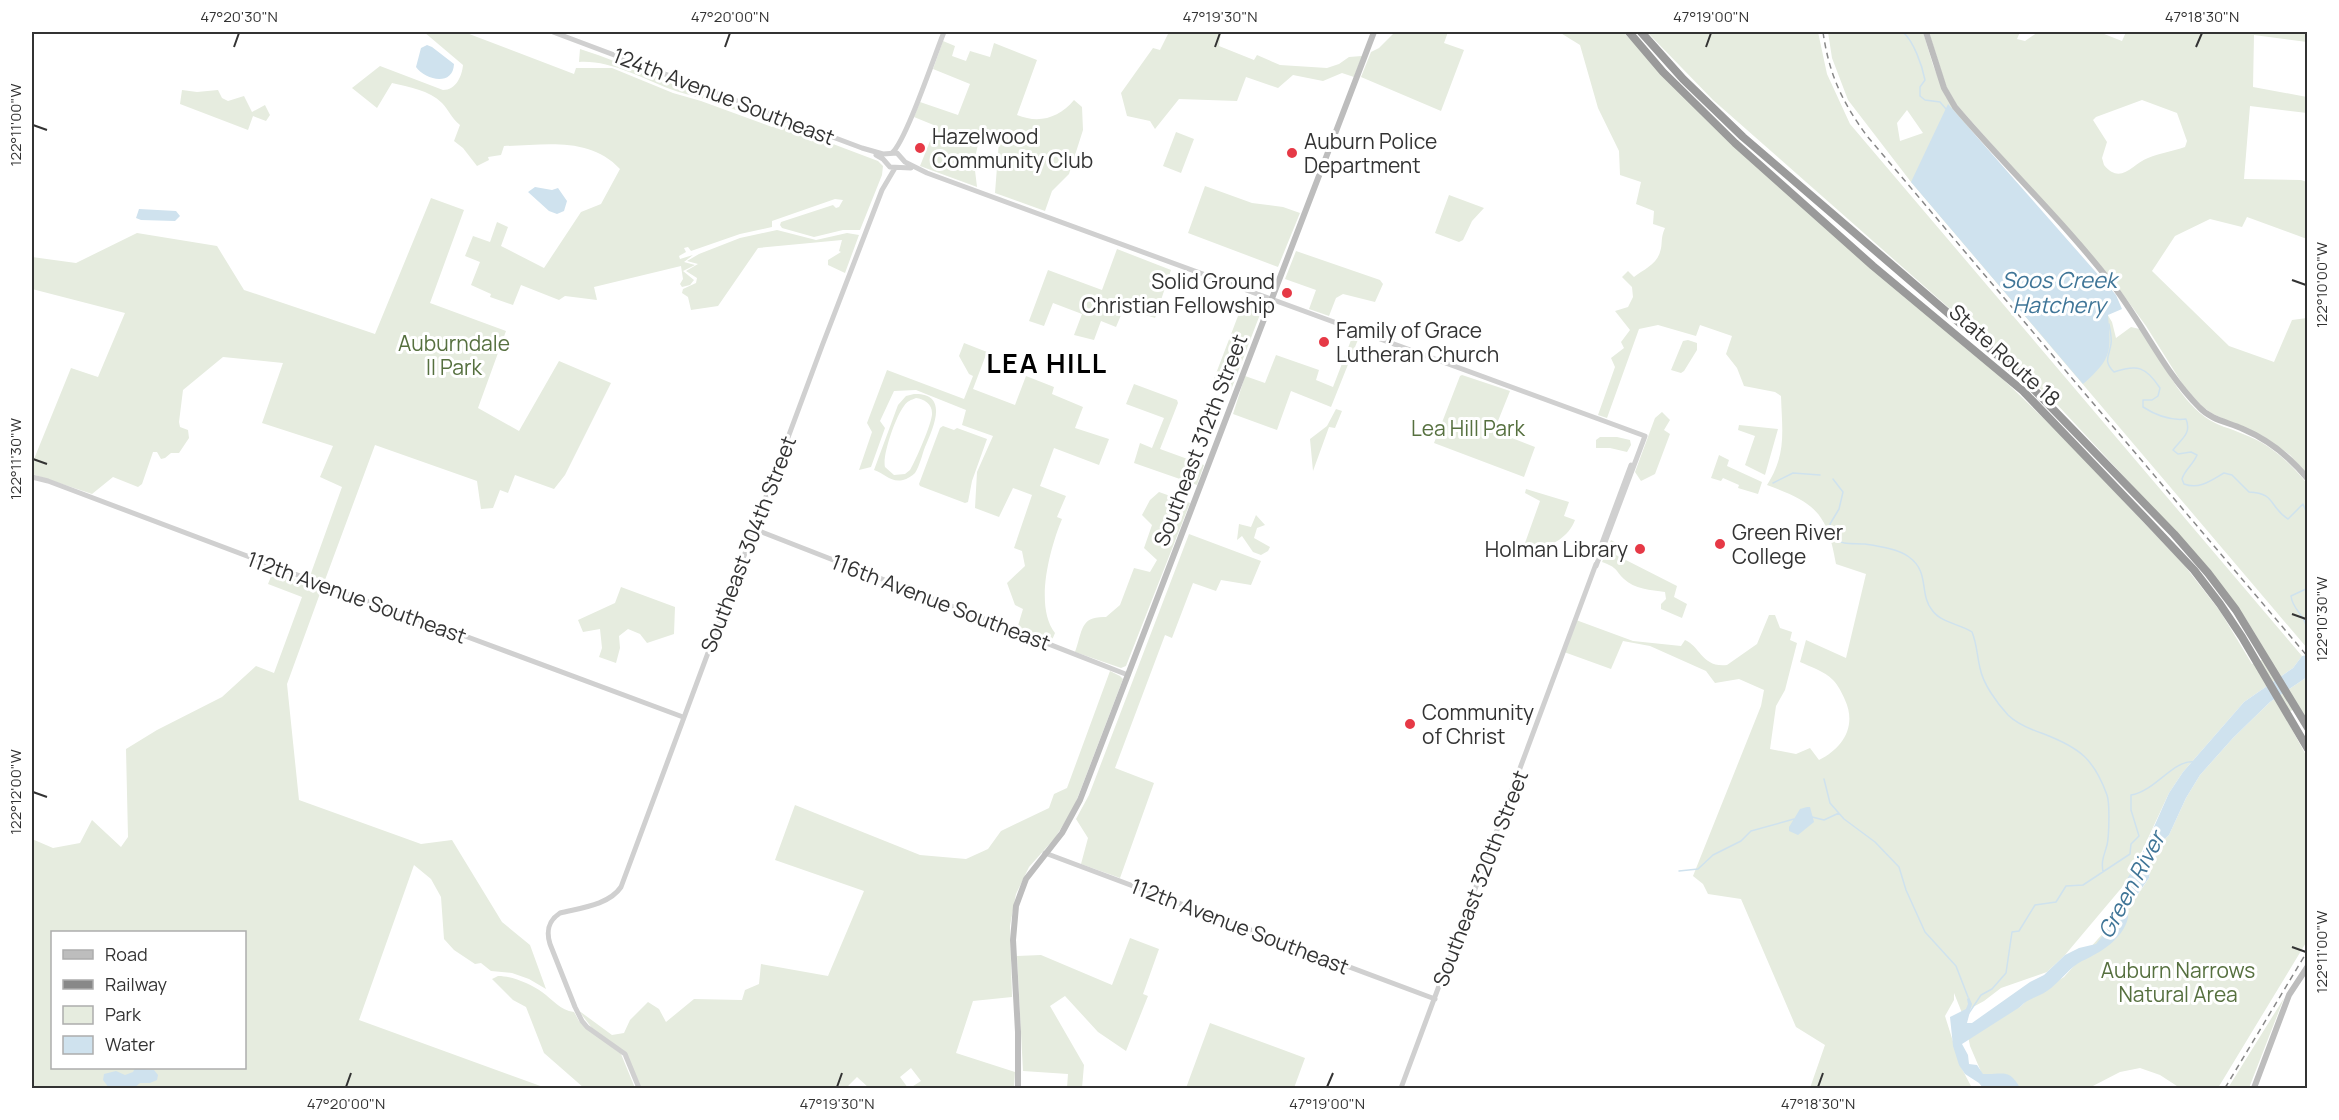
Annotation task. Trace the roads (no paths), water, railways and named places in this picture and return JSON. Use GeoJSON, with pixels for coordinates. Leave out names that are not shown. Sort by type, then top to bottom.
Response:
{"type":"FeatureCollection","features":[{"type":"Feature","properties":{"kind":"highway","name":"State Route 18"},"geometry":{"type":"LineString","coordinates":[[1629,32],[1663,72],[1735,143],[1873,266],[1998,369],[2040,408],[2194,570],[2220,604],[2256,660],[2307,749]]}},
{"type":"Feature","properties":{"kind":"highway","name":"State Route 18"},"geometry":{"type":"LineString","coordinates":[[1641,32],[1683,79],[1743,137],[1976,335],[2031,386],[2193,554],[2236,610],[2307,728]]}},
{"type":"Feature","properties":{"kind":"main road","name":"Southeast 312th Street"},"geometry":{"type":"LineString","coordinates":[[1018,1089],[1014,914],[1026,879],[1062,832],[1076,808],[1374,32]]}},
{"type":"Feature","properties":{"kind":"main road"},"geometry":{"type":"LineString","coordinates":[[1926,32],[1944,88],[1955,107],[2112,283],[2183,390],[2211,417],[2243,429],[2276,447],[2307,479]]}},
{"type":"Feature","properties":{"kind":"main road"},"geometry":{"type":"LineString","coordinates":[[2254,1089],[2289,995],[2307,966]]}},
{"type":"Feature","properties":{"kind":"street","name":"124th Avenue Southeast"},"geometry":{"type":"LineString","coordinates":[[553,32],[862,148],[896,168]]}},
{"type":"Feature","properties":{"kind":"street"},"geometry":{"type":"LineString","coordinates":[[944,32],[901,148],[902,158],[907,164],[1271,299]]}},
{"type":"Feature","properties":{"kind":"street"},"geometry":{"type":"LineString","coordinates":[[891,153],[895,150],[907,127]]}},
{"type":"Feature","properties":{"kind":"street","name":"124th Avenue Southeast"},"geometry":{"type":"LineString","coordinates":[[862,148],[897,153],[902,158]]}},
{"type":"Feature","properties":{"kind":"street","name":"Southeast 304th Street"},"geometry":{"type":"LineString","coordinates":[[639,1089],[625,1054],[587,1027],[575,1007],[550,944],[549,926],[554,917],[560,914],[612,896],[622,884],[882,190],[887,172],[886,162],[891,153]]}},
{"type":"Feature","properties":{"kind":"street","name":"Southeast 304th Street"},"geometry":{"type":"LineString","coordinates":[[882,190],[902,158]]}},
{"type":"Feature","properties":{"kind":"street"},"geometry":{"type":"LineString","coordinates":[[896,168],[927,172]]}},
{"type":"Feature","properties":{"kind":"street","name":"Southeast 320th Street"},"geometry":{"type":"LineString","coordinates":[[1271,299],[1644,436],[1610,522],[1596,566],[1401,1089]]}},
{"type":"Feature","properties":{"kind":"street","name":"112th Avenue Southeast"},"geometry":{"type":"LineString","coordinates":[[32,477],[683,717]]}},
{"type":"Feature","properties":{"kind":"street","name":"116th Avenue Southeast"},"geometry":{"type":"LineString","coordinates":[[754,529],[1128,675]]}},
{"type":"Feature","properties":{"kind":"street","name":"112th Avenue Southeast"},"geometry":{"type":"LineString","coordinates":[[1045,853],[1435,999]]}},
{"type":"Feature","properties":{"kind":"water"},"geometry":{"type":"Polygon","coordinates":[[[427,45],[454,64],[449,76],[432,78],[420,72],[416,67],[421,48],[427,45]]]}},
{"type":"Feature","properties":{"kind":"water","name":"Soos Creek Hatchery"},"geometry":{"type":"Polygon","coordinates":[[[1948,104],[2116,295],[2122,309],[2108,315],[2109,347],[2107,354],[2100,368],[2083,384],[1911,182],[1948,104]]]}},
{"type":"Feature","properties":{"kind":"water"},"geometry":{"type":"Polygon","coordinates":[[[535,187],[552,190],[558,188],[567,201],[564,211],[557,214],[549,211],[528,192],[535,187]]]}},
{"type":"Feature","properties":{"kind":"water"},"geometry":{"type":"Polygon","coordinates":[[[139,209],[176,211],[180,216],[175,221],[141,220],[136,218],[139,209]]]}},
{"type":"Feature","properties":{"kind":"water","name":"Green River"},"geometry":{"type":"Polygon","coordinates":[[[2307,655],[2307,677],[2270,702],[2200,775],[2186,798],[2169,835],[2153,850],[2149,878],[2132,902],[2128,904],[2128,918],[2116,939],[2096,954],[2078,963],[2047,991],[1962,1044],[1968,1055],[1969,1064],[1977,1065],[1983,1074],[2009,1075],[2020,1088],[1983,1088],[1965,1074],[1959,1065],[1953,1046],[1950,1017],[1966,1009],[1969,997],[1972,1004],[1967,1023],[1972,1023],[2030,982],[2044,975],[2065,955],[2079,948],[2096,944],[2105,933],[2122,895],[2124,884],[2141,856],[2169,793],[2183,772],[2244,702],[2293,668],[2302,656],[2307,655]]]}},
{"type":"Feature","properties":{"kind":"water"},"geometry":{"type":"Polygon","coordinates":[[[1810,807],[1814,822],[1798,835],[1789,831],[1800,809],[1810,807]]]}},
{"type":"Feature","properties":{"kind":"water"},"geometry":{"type":"Polygon","coordinates":[[[134,1069],[154,1070],[158,1075],[157,1080],[140,1083],[134,1088],[109,1088],[103,1080],[104,1074],[116,1071],[125,1075],[134,1069]]]}},
{"type":"Feature","properties":{"kind":"waterway"},"geometry":{"type":"LineString","coordinates":[[1903,32],[1914,48],[1924,74],[1925,80],[1920,87],[1920,96],[1925,100],[1940,102],[1946,109]]}},
{"type":"Feature","properties":{"kind":"waterway"},"geometry":{"type":"LineString","coordinates":[[2109,324],[2111,342],[2108,362],[2114,372],[2129,368],[2146,372],[2160,388],[2158,396],[2152,400],[2143,400],[2143,407],[2164,417],[2186,419],[2187,432],[2173,450],[2178,454],[2191,452],[2197,455],[2183,476],[2184,484],[2195,486],[2224,473],[2232,475],[2249,492],[2268,498],[2288,519],[2303,504],[2308,516]]}},
{"type":"Feature","properties":{"kind":"waterway"},"geometry":{"type":"LineString","coordinates":[[1773,483],[1793,473],[1820,475]]}},
{"type":"Feature","properties":{"kind":"waterway"},"geometry":{"type":"LineString","coordinates":[[1833,479],[1843,492],[1839,509],[1830,524],[1834,539],[1845,543],[1888,548],[1909,557],[1920,569],[1928,604],[1932,610],[1945,621],[1972,632],[1984,680],[2004,710],[2020,724],[2067,744],[2084,756],[2097,772],[2107,795],[2109,812],[2103,872]]}},
{"type":"Feature","properties":{"kind":"waterway"},"geometry":{"type":"LineString","coordinates":[[2308,588],[2291,596],[2294,606],[2305,622],[2308,635]]}},
{"type":"Feature","properties":{"kind":"waterway"},"geometry":{"type":"LineString","coordinates":[[1969,1013],[1981,995],[1992,989],[2006,973],[2012,932],[2019,931],[2035,905],[2056,902],[2066,886],[2083,885],[2130,854],[2131,844],[2139,836],[2131,810],[2131,795],[2148,788],[2179,765],[2194,762]]}},
{"type":"Feature","properties":{"kind":"waterway"},"geometry":{"type":"LineString","coordinates":[[1824,779],[1830,803],[1844,819],[1875,842],[1899,867],[1906,890],[1925,932],[1956,966],[1968,997]]}},
{"type":"Feature","properties":{"kind":"waterway"},"geometry":{"type":"LineString","coordinates":[[1812,817],[1824,820],[1839,813]]}},
{"type":"Feature","properties":{"kind":"waterway"},"geometry":{"type":"LineString","coordinates":[[1679,871],[1698,869],[1713,855],[1741,841],[1751,831],[1794,819]]}},
{"type":"Feature","properties":{"kind":"railway"},"geometry":{"type":"LineString","coordinates":[[1823,32],[1829,61],[1838,87],[1850,111],[1867,136],[2308,657]]}},
{"type":"Feature","properties":{"kind":"railway"},"geometry":{"type":"LineString","coordinates":[[2225,1088],[2308,950]]}},
{"type":"Feature","properties":{"kind":"place","name":"Hazelwood Community Club"},"geometry":{"type":"Point","coordinates":[920,148]}},
{"type":"Feature","properties":{"kind":"place","name":"Auburn Police Department"},"geometry":{"type":"Point","coordinates":[1292,153]}},
{"type":"Feature","properties":{"kind":"place","name":"Solid Ground Christian Fellowship"},"geometry":{"type":"Point","coordinates":[1287,293]}},
{"type":"Feature","properties":{"kind":"place","name":"Family of Grace Lutheran Church"},"geometry":{"type":"Point","coordinates":[1324,342]}},
{"type":"Feature","properties":{"kind":"place","name":"Green River College"},"geometry":{"type":"Point","coordinates":[1720,544]}},
{"type":"Feature","properties":{"kind":"place","name":"Holman Library"},"geometry":{"type":"Point","coordinates":[1640,549]}},
{"type":"Feature","properties":{"kind":"place","name":"Community of Christ"},"geometry":{"type":"Point","coordinates":[1410,724]}},
{"type":"Feature","properties":{"kind":"district","name":"LEA HILL"},"geometry":{"type":"Point","coordinates":[1047,362]}},
{"type":"Feature","properties":{"kind":"park label","name":"Auburndale II Park"},"geometry":{"type":"Point","coordinates":[454,355]}},
{"type":"Feature","properties":{"kind":"park label","name":"Lea Hill Park"},"geometry":{"type":"Point","coordinates":[1468,428]}},
{"type":"Feature","properties":{"kind":"park label","name":"Auburn Narrows Natural Area"},"geometry":{"type":"Point","coordinates":[2178,982]}}]}
